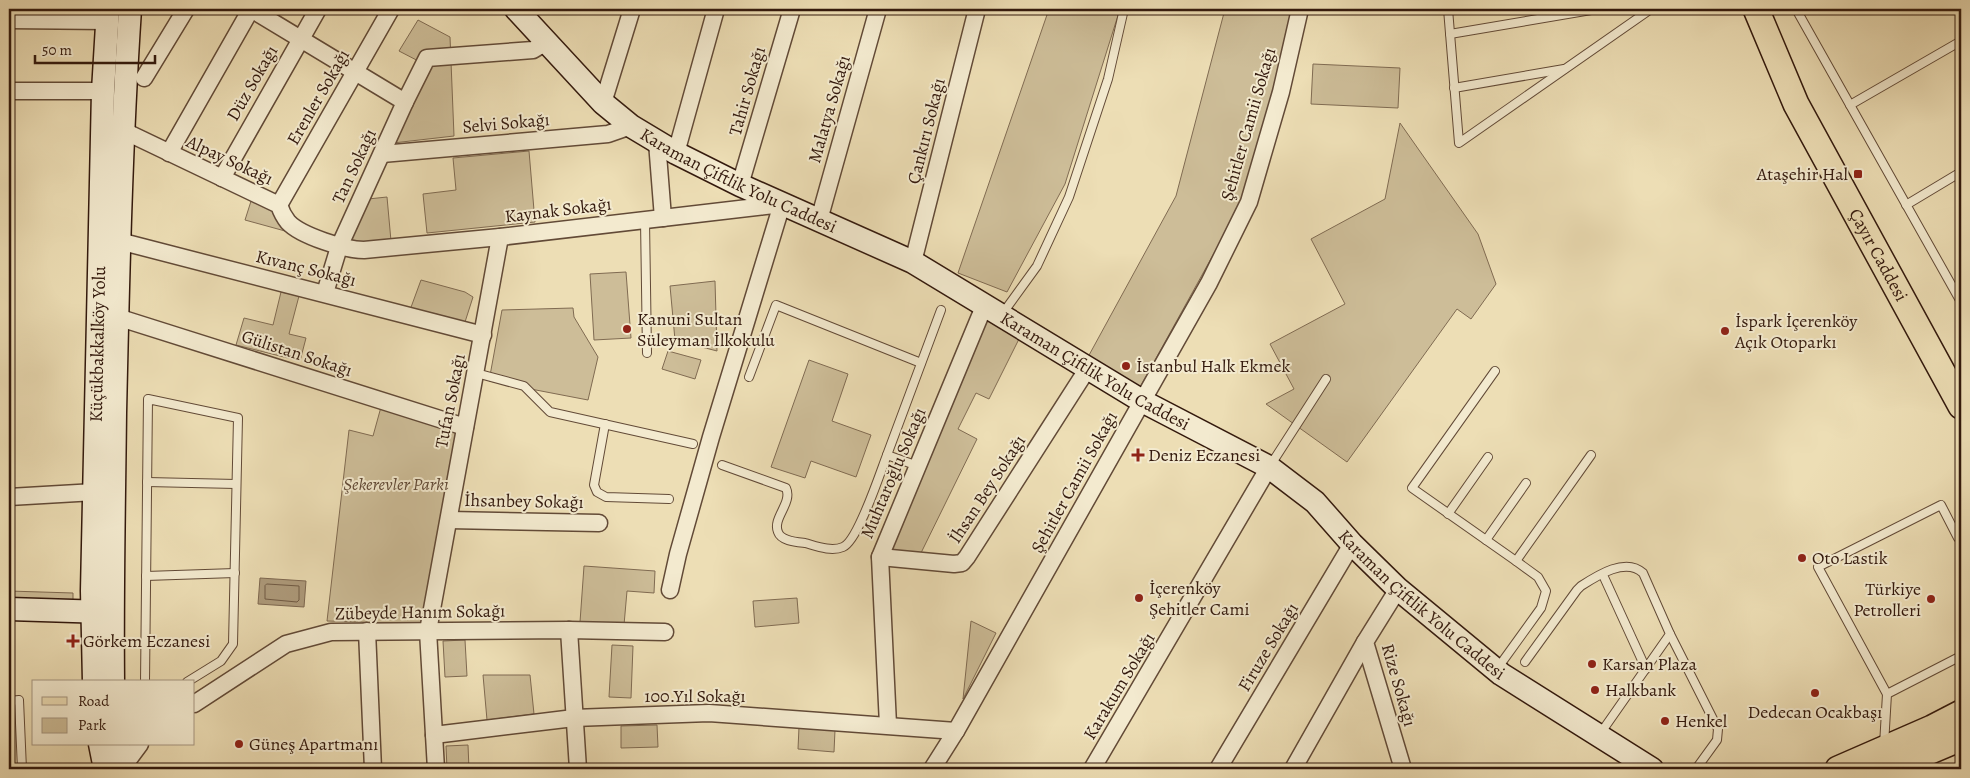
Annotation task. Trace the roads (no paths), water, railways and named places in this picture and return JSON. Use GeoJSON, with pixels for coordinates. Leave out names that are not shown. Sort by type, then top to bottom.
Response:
{"type":"FeatureCollection","features":[{"type":"Feature","properties":{"kind":"main road","name":"Çayır Caddesi"},"geometry":{"type":"LineString","coordinates":[[1738,9],[1772,72],[1796,104]]}},
{"type":"Feature","properties":{"kind":"main road","name":"Çayır Caddesi"},"geometry":{"type":"LineString","coordinates":[[1756,9],[1796,104],[1961,406]]}},
{"type":"Feature","properties":{"kind":"main road"},"geometry":{"type":"LineString","coordinates":[[1886,759],[1932,728],[1961,713]]}},
{"type":"Feature","properties":{"kind":"main road"},"geometry":{"type":"LineString","coordinates":[[1838,769],[1886,759],[1961,738]]}},
{"type":"Feature","properties":{"kind":"street","name":"Küçükbakkalköy Yolu"},"geometry":{"type":"LineString","coordinates":[[94,680],[102,612],[117,317],[122,130],[130,9]]}},
{"type":"Feature","properties":{"kind":"street"},"geometry":{"type":"LineString","coordinates":[[144,78],[186,9]]}},
{"type":"Feature","properties":{"kind":"street"},"geometry":{"type":"LineString","coordinates":[[169,153],[251,9],[405,102]]}},
{"type":"Feature","properties":{"kind":"street","name":"Düz Sokağı"},"geometry":{"type":"LineString","coordinates":[[222,178],[318,9]]}},
{"type":"Feature","properties":{"kind":"street","name":"Erenler Sokağı"},"geometry":{"type":"LineString","coordinates":[[279,205],[391,9]]}},
{"type":"Feature","properties":{"kind":"street","name":"Karaman Çiftlik Yolu Caddesi"},"geometry":{"type":"LineString","coordinates":[[516,9],[603,102],[631,126],[657,142],[740,185],[913,262],[1142,401],[1269,468],[1314,502],[1352,544],[1398,589],[1496,670],[1652,769]]}},
{"type":"Feature","properties":{"kind":"street"},"geometry":{"type":"LineString","coordinates":[[603,102],[632,9]]}},
{"type":"Feature","properties":{"kind":"street"},"geometry":{"type":"LineString","coordinates":[[676,153],[716,9]]}},
{"type":"Feature","properties":{"kind":"street","name":"Tahir Sokağı"},"geometry":{"type":"LineString","coordinates":[[740,185],[792,9]]}},
{"type":"Feature","properties":{"kind":"street","name":"Malatya Sokağı"},"geometry":{"type":"LineString","coordinates":[[819,220],[878,9]]}},
{"type":"Feature","properties":{"kind":"street","name":"Çankırı Sokağı"},"geometry":{"type":"LineString","coordinates":[[913,262],[977,9]]}},
{"type":"Feature","properties":{"kind":"street","name":"Şehitler Camii Sokağı"},"geometry":{"type":"LineString","coordinates":[[932,769],[956,731],[1209,283],[1249,202],[1281,92],[1300,9]]}},
{"type":"Feature","properties":{"kind":"street","name":"Küçükbakkalköy Yolu"},"geometry":{"type":"LineString","coordinates":[[102,612],[95,492],[103,91],[107,15]]}},
{"type":"Feature","properties":{"kind":"street"},"geometry":{"type":"LineString","coordinates":[[9,20],[107,15]]}},
{"type":"Feature","properties":{"kind":"street","name":"Tan Sokağı"},"geometry":{"type":"LineString","coordinates":[[325,294],[339,246],[427,58],[533,50],[544,39]]}},
{"type":"Feature","properties":{"kind":"street"},"geometry":{"type":"LineString","coordinates":[[9,91],[103,91]]}},
{"type":"Feature","properties":{"kind":"street","name":"Selvi Sokağı"},"geometry":{"type":"LineString","coordinates":[[382,154],[608,134],[631,126]]}},
{"type":"Feature","properties":{"kind":"street","name":"Alpay Sokağı"},"geometry":{"type":"LineString","coordinates":[[122,130],[279,205],[288,222],[296,229],[339,246]]}},
{"type":"Feature","properties":{"kind":"street"},"geometry":{"type":"LineString","coordinates":[[657,142],[663,218]]}},
{"type":"Feature","properties":{"kind":"street"},"geometry":{"type":"LineString","coordinates":[[670,590],[678,554],[714,428],[782,204]]}},
{"type":"Feature","properties":{"kind":"street","name":"Kaynak Sokağı"},"geometry":{"type":"LineString","coordinates":[[339,246],[351,250],[364,250],[500,237],[782,204]]}},
{"type":"Feature","properties":{"kind":"street","name":"Tufan Sokağı"},"geometry":{"type":"LineString","coordinates":[[436,769],[428,631],[500,237]]}},
{"type":"Feature","properties":{"kind":"street","name":"Kıvanç Sokağı"},"geometry":{"type":"LineString","coordinates":[[119,241],[483,335]]}},
{"type":"Feature","properties":{"kind":"street","name":"Muhtaroğlu Sokağı"},"geometry":{"type":"LineString","coordinates":[[888,725],[880,557],[918,466],[994,310]]}},
{"type":"Feature","properties":{"kind":"street","name":"Gülistan Sokağı"},"geometry":{"type":"LineString","coordinates":[[117,317],[465,427]]}},
{"type":"Feature","properties":{"kind":"street","name":"İhsan Bey Sokağı"},"geometry":{"type":"LineString","coordinates":[[880,557],[954,564],[962,563],[1088,368]]}},
{"type":"Feature","properties":{"kind":"street","name":"Karakum Sokağı"},"geometry":{"type":"LineString","coordinates":[[1092,769],[1269,468]]}},
{"type":"Feature","properties":{"kind":"street"},"geometry":{"type":"LineString","coordinates":[[9,497],[95,492]]}},
{"type":"Feature","properties":{"kind":"street","name":"İhsanbey Sokağı"},"geometry":{"type":"LineString","coordinates":[[449,520],[599,523]]}},
{"type":"Feature","properties":{"kind":"street","name":"Firuze Sokağı"},"geometry":{"type":"LineString","coordinates":[[1218,769],[1352,544]]}},
{"type":"Feature","properties":{"kind":"street","name":"Rize Sokağı"},"geometry":{"type":"LineString","coordinates":[[1398,589],[1365,642],[1403,769]]}},
{"type":"Feature","properties":{"kind":"street"},"geometry":{"type":"LineString","coordinates":[[9,609],[102,612],[113,680]]}},
{"type":"Feature","properties":{"kind":"street"},"geometry":{"type":"LineString","coordinates":[[569,630],[578,769]]}},
{"type":"Feature","properties":{"kind":"street","name":"Zübeyde Hanım Sokağı"},"geometry":{"type":"LineString","coordinates":[[195,703],[286,644],[331,632],[569,630],[666,632]]}},
{"type":"Feature","properties":{"kind":"street"},"geometry":{"type":"LineString","coordinates":[[367,631],[373,769]]}},
{"type":"Feature","properties":{"kind":"street"},"geometry":{"type":"LineString","coordinates":[[1293,769],[1365,642]]}},
{"type":"Feature","properties":{"kind":"street","name":"100.Yıl Sokağı"},"geometry":{"type":"LineString","coordinates":[[434,735],[574,718],[709,713],[956,731]]}},
{"type":"Feature","properties":{"kind":"street"},"geometry":{"type":"LineString","coordinates":[[101,746],[117,769]]}},
{"type":"Feature","properties":{"kind":"street"},"geometry":{"type":"LineString","coordinates":[[117,769],[118,746]]}},
{"type":"Feature","properties":{"kind":"street"},"geometry":{"type":"LineString","coordinates":[[117,769],[138,746]]}},
{"type":"Feature","properties":{"kind":"lane"},"geometry":{"type":"LineString","coordinates":[[994,310],[1037,266],[1069,197],[1108,79],[1124,9]]}},
{"type":"Feature","properties":{"kind":"lane"},"geometry":{"type":"LineString","coordinates":[[1448,9],[1459,143],[1651,9]]}},
{"type":"Feature","properties":{"kind":"lane"},"geometry":{"type":"LineString","coordinates":[[1450,34],[1597,9]]}},
{"type":"Feature","properties":{"kind":"lane"},"geometry":{"type":"LineString","coordinates":[[1796,9],[1961,302]]}},
{"type":"Feature","properties":{"kind":"lane"},"geometry":{"type":"LineString","coordinates":[[1850,105],[1961,41]]}},
{"type":"Feature","properties":{"kind":"lane"},"geometry":{"type":"LineString","coordinates":[[1454,88],[1566,68]]}},
{"type":"Feature","properties":{"kind":"lane"},"geometry":{"type":"LineString","coordinates":[[1906,204],[1961,172]]}},
{"type":"Feature","properties":{"kind":"lane"},"geometry":{"type":"LineString","coordinates":[[645,220],[647,352]]}},
{"type":"Feature","properties":{"kind":"lane"},"geometry":{"type":"LineString","coordinates":[[749,377],[776,305],[921,363]]}},
{"type":"Feature","properties":{"kind":"lane"},"geometry":{"type":"LineString","coordinates":[[722,465],[786,488],[788,496],[776,527],[778,534],[785,539],[832,549],[843,547],[850,542],[858,528],[941,310]]}},
{"type":"Feature","properties":{"kind":"lane"},"geometry":{"type":"LineString","coordinates":[[1495,371],[1412,488],[1538,577],[1546,591],[1541,608],[1496,670]]}},
{"type":"Feature","properties":{"kind":"lane"},"geometry":{"type":"LineString","coordinates":[[476,373],[524,386],[550,412],[693,444]]}},
{"type":"Feature","properties":{"kind":"lane"},"geometry":{"type":"LineString","coordinates":[[1269,468],[1326,379]]}},
{"type":"Feature","properties":{"kind":"lane"},"geometry":{"type":"LineString","coordinates":[[145,680],[148,399],[238,418],[233,644],[221,661],[189,680]]}},
{"type":"Feature","properties":{"kind":"lane"},"geometry":{"type":"LineString","coordinates":[[605,424],[594,485],[597,492],[606,496],[669,499]]}},
{"type":"Feature","properties":{"kind":"lane"},"geometry":{"type":"LineString","coordinates":[[887,455],[918,466]]}},
{"type":"Feature","properties":{"kind":"lane"},"geometry":{"type":"LineString","coordinates":[[1516,561],[1591,455]]}},
{"type":"Feature","properties":{"kind":"lane"},"geometry":{"type":"LineString","coordinates":[[1448,514],[1488,456]]}},
{"type":"Feature","properties":{"kind":"lane"},"geometry":{"type":"LineString","coordinates":[[147,482],[236,484]]}},
{"type":"Feature","properties":{"kind":"lane"},"geometry":{"type":"LineString","coordinates":[[1486,540],[1526,483]]}},
{"type":"Feature","properties":{"kind":"lane"},"geometry":{"type":"LineString","coordinates":[[1886,759],[1887,694],[1818,567],[1941,505],[1960,539]]}},
{"type":"Feature","properties":{"kind":"lane"},"geometry":{"type":"LineString","coordinates":[[1525,662],[1577,590],[1590,580],[1622,566],[1637,568],[1643,573],[1670,634],[1718,729],[1718,740],[1696,769]]}},
{"type":"Feature","properties":{"kind":"lane"},"geometry":{"type":"LineString","coordinates":[[146,576],[235,573]]}},
{"type":"Feature","properties":{"kind":"lane"},"geometry":{"type":"LineString","coordinates":[[1603,575],[1646,670]]}},
{"type":"Feature","properties":{"kind":"lane"},"geometry":{"type":"LineString","coordinates":[[1599,736],[1670,634]]}},
{"type":"Feature","properties":{"kind":"lane"},"geometry":{"type":"LineString","coordinates":[[1887,694],[1961,656]]}},
{"type":"Feature","properties":{"kind":"lane"},"geometry":{"type":"LineString","coordinates":[[9,701],[19,700],[22,769]]}},
{"type":"Feature","properties":{"kind":"water"},"geometry":{"type":"Polygon","coordinates":[[[260,578],[306,581],[304,607],[258,604],[260,578]]]}},
{"type":"Feature","properties":{"kind":"place","name":"Ataşehir Hal"},"geometry":{"type":"Point","coordinates":[1858,174]}},
{"type":"Feature","properties":{"kind":"place","name":"Kanuni Sultan Süleyman İlkokulu"},"geometry":{"type":"Point","coordinates":[627,329]}},
{"type":"Feature","properties":{"kind":"place","name":"İspark İçerenköy Açık Otoparkı"},"geometry":{"type":"Point","coordinates":[1725,331]}},
{"type":"Feature","properties":{"kind":"place","name":"İstanbul Halk Ekmek"},"geometry":{"type":"Point","coordinates":[1126,366]}},
{"type":"Feature","properties":{"kind":"place","name":"Deniz Eczanesi"},"geometry":{"type":"Point","coordinates":[1138,455]}},
{"type":"Feature","properties":{"kind":"place","name":"Oto Lastik"},"geometry":{"type":"Point","coordinates":[1802,558]}},
{"type":"Feature","properties":{"kind":"place","name":"İçerenköy Şehitler Cami"},"geometry":{"type":"Point","coordinates":[1139,598]}},
{"type":"Feature","properties":{"kind":"place","name":"Türkiye Petrolleri"},"geometry":{"type":"Point","coordinates":[1931,599]}},
{"type":"Feature","properties":{"kind":"place","name":"Görkem Eczanesi"},"geometry":{"type":"Point","coordinates":[73,641]}},
{"type":"Feature","properties":{"kind":"place","name":"Karsan Plaza"},"geometry":{"type":"Point","coordinates":[1592,664]}},
{"type":"Feature","properties":{"kind":"place","name":"Halkbank"},"geometry":{"type":"Point","coordinates":[1595,690]}},
{"type":"Feature","properties":{"kind":"place","name":"Dedecan Ocakbaşı"},"geometry":{"type":"Point","coordinates":[1815,693]}},
{"type":"Feature","properties":{"kind":"place","name":"Henkel"},"geometry":{"type":"Point","coordinates":[1665,721]}},
{"type":"Feature","properties":{"kind":"place","name":"Güneş Apartmanı"},"geometry":{"type":"Point","coordinates":[239,744]}},
{"type":"Feature","properties":{"kind":"park label","name":"Şekerevler Parkı"},"geometry":{"type":"Point","coordinates":[396,484]}}]}
